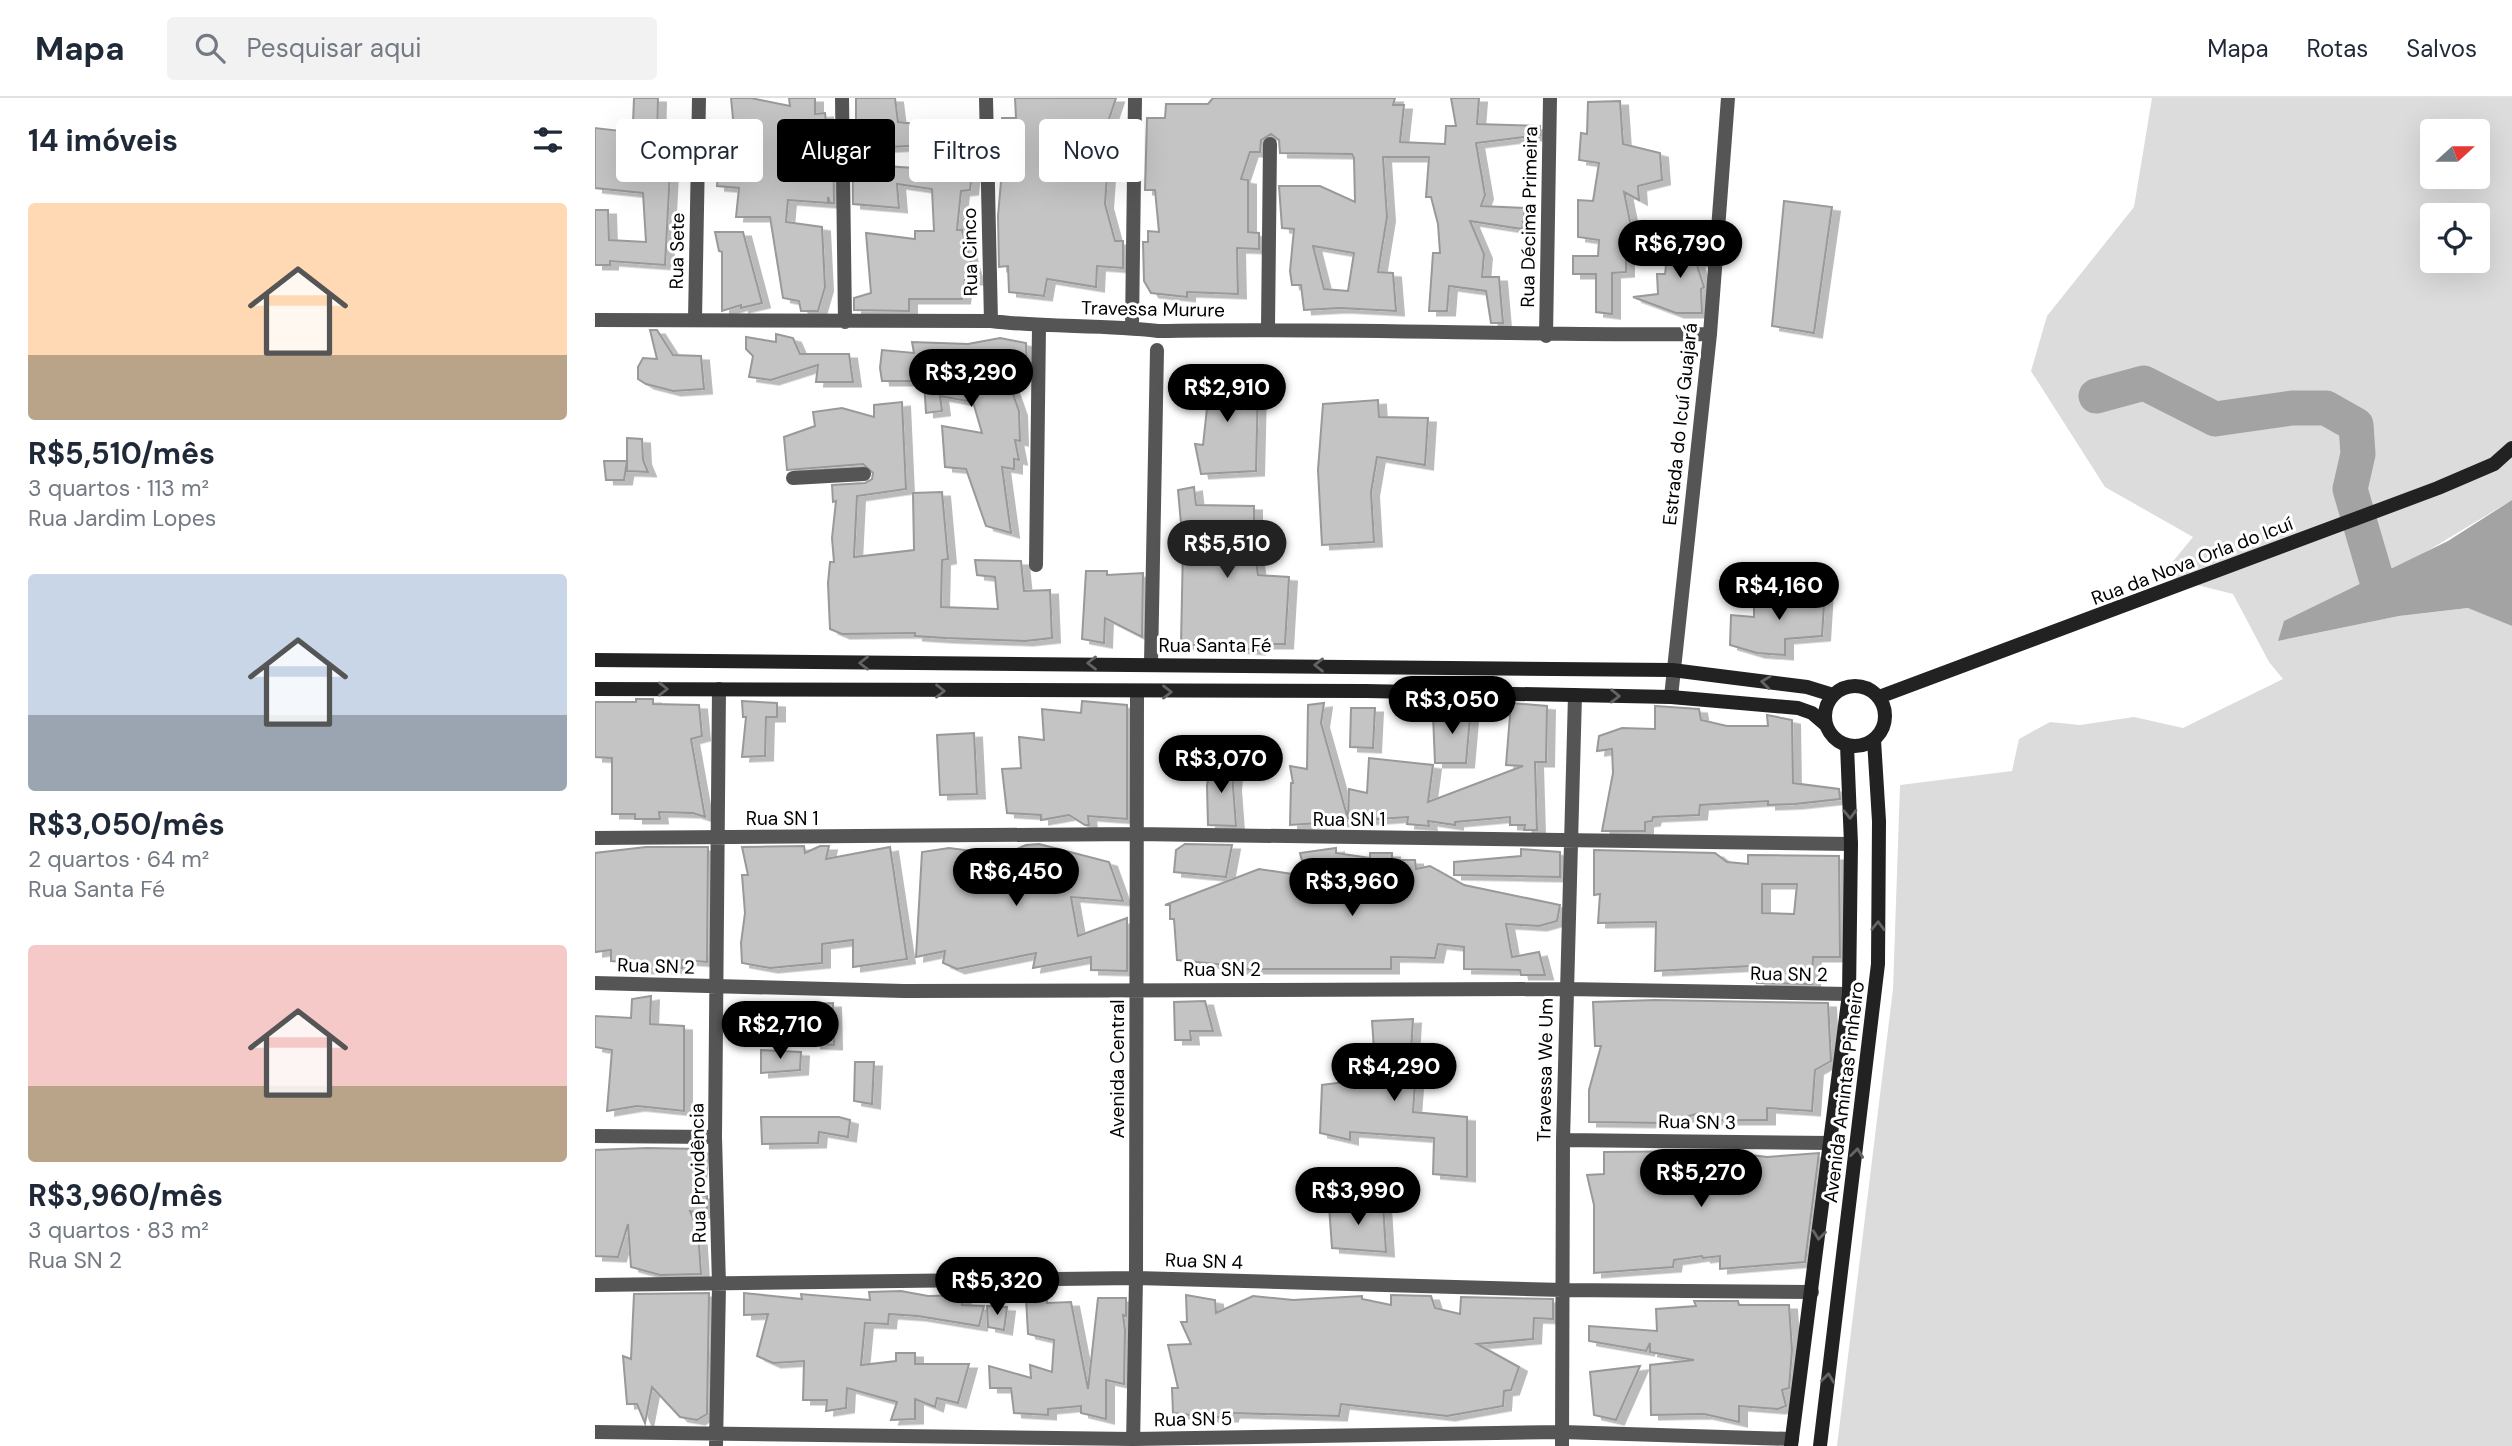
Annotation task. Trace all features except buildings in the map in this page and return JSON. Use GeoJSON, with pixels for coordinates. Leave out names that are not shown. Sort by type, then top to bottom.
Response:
{"type":"FeatureCollection","features":[{"type":"Feature","properties":{"kind":"street","name":"Rua Sete"},"geometry":{"type":"LineString","coordinates":[[695,320],[699,98]]}},
{"type":"Feature","properties":{"kind":"street"},"geometry":{"type":"LineString","coordinates":[[842,98],[845,322]]}},
{"type":"Feature","properties":{"kind":"street","name":"Rua Cinco"},"geometry":{"type":"LineString","coordinates":[[986,98],[991,321]]}},
{"type":"Feature","properties":{"kind":"street"},"geometry":{"type":"LineString","coordinates":[[1132,327],[1135,98]]}},
{"type":"Feature","properties":{"kind":"street","name":"Rua Décima Primeira"},"geometry":{"type":"LineString","coordinates":[[1546,336],[1550,98]]}},
{"type":"Feature","properties":{"kind":"street","name":"Estrada do Icuí Guajará"},"geometry":{"type":"LineString","coordinates":[[1671,697],[1710,334],[1728,98]]}},
{"type":"Feature","properties":{"kind":"street"},"geometry":{"type":"LineString","coordinates":[[1268,328],[1270,144]]}},
{"type":"Feature","properties":{"kind":"street","name":"Travessa Murure"},"geometry":{"type":"LineString","coordinates":[[595,320],[991,321],[1039,327],[1132,327],[1158,331],[1268,328],[1409,329],[1546,336],[1710,334]]}},
{"type":"Feature","properties":{"kind":"street"},"geometry":{"type":"LineString","coordinates":[[1035,565],[1039,327]]}},
{"type":"Feature","properties":{"kind":"street"},"geometry":{"type":"LineString","coordinates":[[1151,663],[1157,350]]}},
{"type":"Feature","properties":{"kind":"street","name":"Rua da Nova Orla do Icuí"},"geometry":{"type":"LineString","coordinates":[[1879,697],[2415,497],[2494,464],[2512,448]]}},
{"type":"Feature","properties":{"kind":"street"},"geometry":{"type":"LineString","coordinates":[[793,478],[865,474]]}},
{"type":"Feature","properties":{"kind":"street","name":"Rua Santa Fé"},"geometry":{"type":"LineString","coordinates":[[595,660],[1368,665],[1672,670],[1807,687],[1833,695]]}},
{"type":"Feature","properties":{"kind":"street"},"geometry":{"type":"LineString","coordinates":[[1366,691],[1368,665]]}},
{"type":"Feature","properties":{"kind":"street"},"geometry":{"type":"LineString","coordinates":[[595,689],[1366,691],[1671,697],[1798,708],[1812,713],[1826,725],[1831,734],[1847,745],[1856,747],[1874,740],[1885,724],[1884,705],[1879,697],[1861,686],[1841,689],[1827,704],[1826,725]]}},
{"type":"Feature","properties":{"kind":"street","name":"Rua Providência"},"geometry":{"type":"LineString","coordinates":[[717,1440],[719,1285],[715,1137],[719,689]]}},
{"type":"Feature","properties":{"kind":"street","name":"Avenida Central"},"geometry":{"type":"LineString","coordinates":[[1133,1443],[1136,1278],[1137,692]]}},
{"type":"Feature","properties":{"kind":"street","name":"Travessa We Um"},"geometry":{"type":"LineString","coordinates":[[1562,1439],[1563,1140],[1575,695]]}},
{"type":"Feature","properties":{"kind":"street","name":"Avenida Amintas Pinheiro"},"geometry":{"type":"LineString","coordinates":[[1820,1446],[1877,975],[1879,821],[1874,740]]}},
{"type":"Feature","properties":{"kind":"street","name":"Avenida Amintas Pinheiro"},"geometry":{"type":"LineString","coordinates":[[1791,1442],[1832,1143],[1849,994],[1850,844],[1847,745]]}},
{"type":"Feature","properties":{"kind":"street","name":"Rua SN 1"},"geometry":{"type":"LineString","coordinates":[[595,838],[1136,834],[1850,844]]}},
{"type":"Feature","properties":{"kind":"street","name":"Rua SN 2"},"geometry":{"type":"LineString","coordinates":[[595,983],[904,991],[1137,988],[1566,989],[1849,994]]}},
{"type":"Feature","properties":{"kind":"street"},"geometry":{"type":"LineString","coordinates":[[595,1136],[715,1137]]}},
{"type":"Feature","properties":{"kind":"street","name":"Rua SN 3"},"geometry":{"type":"LineString","coordinates":[[1563,1140],[1832,1143]]}},
{"type":"Feature","properties":{"kind":"street","name":"Rua SN 4"},"geometry":{"type":"LineString","coordinates":[[595,1286],[1136,1278],[1563,1290],[1812,1292]]}},
{"type":"Feature","properties":{"kind":"street","name":"Rua SN 5"},"geometry":{"type":"LineString","coordinates":[[595,1432],[717,1440],[1133,1443],[1562,1439],[1791,1442]]}},
{"type":"Feature","properties":{"kind":"shaded area"},"geometry":{"type":"Polygon","coordinates":[[[2152,98],[2512,98],[2512,500],[2278,641],[2399,616],[2469,608],[2512,626],[2512,1446],[1837,1446],[1893,989],[1900,785],[2012,771],[2019,739],[2050,722],[2080,725],[2134,717],[2183,728],[2283,679],[2269,662],[2233,594],[2161,576],[2193,537],[2105,487],[2031,371],[2047,316],[2134,207],[2152,98]]]}},
{"type":"Feature","properties":{"kind":"shaded area"},"geometry":{"type":"Polygon","coordinates":[[[2512,500],[2512,626],[2468,608],[2399,616],[2278,641],[2284,621],[2448,541],[2512,500]]]}},
{"type":"Feature","properties":{"kind":"waterway"},"geometry":{"type":"LineString","coordinates":[[2096,396],[2144,383],[2215,419],[2292,408],[2326,408],[2356,425],[2358,454],[2350,489],[2377,581],[2398,592],[2414,590]]}}]}
